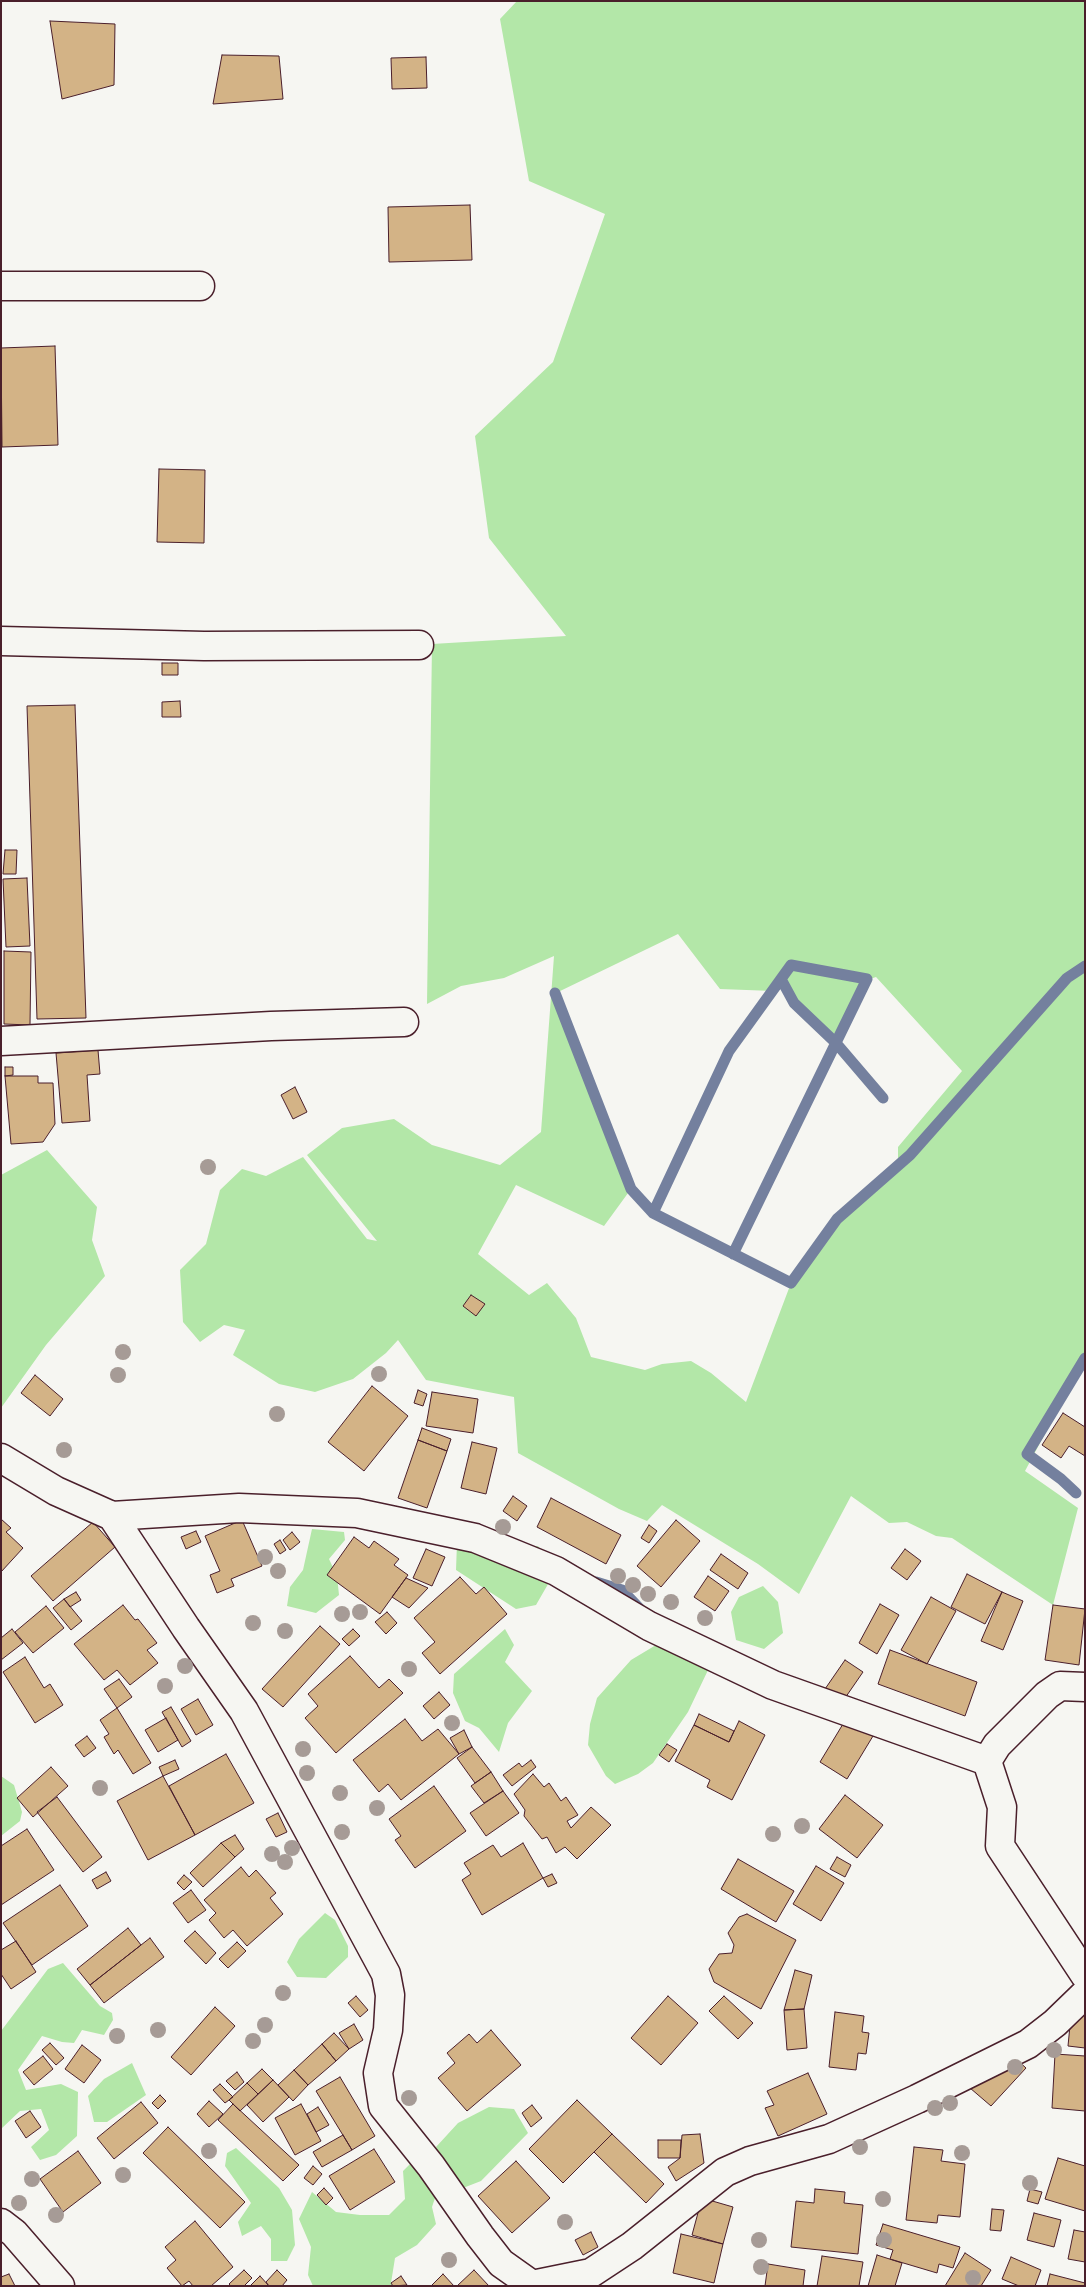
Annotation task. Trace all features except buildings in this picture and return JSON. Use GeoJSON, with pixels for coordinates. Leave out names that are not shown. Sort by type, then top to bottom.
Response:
{"type":"FeatureCollection","features":[{"type":"Feature","properties":{"kind":"street"},"geometry":{"type":"LineString","coordinates":[[1,286],[200,286]]}},
{"type":"Feature","properties":{"kind":"street"},"geometry":{"type":"LineString","coordinates":[[1,641],[214,646],[419,645]]}},
{"type":"Feature","properties":{"kind":"street"},"geometry":{"type":"LineString","coordinates":[[1,1041],[271,1026],[404,1022]]}},
{"type":"Feature","properties":{"kind":"street"},"geometry":{"type":"LineString","coordinates":[[1,1458],[56,1491],[112,1516],[239,1508],[358,1513],[475,1538],[556,1571],[649,1626],[773,1685],[986,1761]]}},
{"type":"Feature","properties":{"kind":"street"},"geometry":{"type":"LineString","coordinates":[[112,1516],[186,1628],[244,1711],[386,1974],[390,1995],[388,2030],[378,2073],[383,2106],[431,2166],[501,2263],[532,2285],[591,2273],[632,2246],[725,2172],[750,2161],[829,2138],[917,2099],[1028,2044],[1055,2023],[1085,1994]]}},
{"type":"Feature","properties":{"kind":"street"},"geometry":{"type":"LineString","coordinates":[[986,1761],[997,1745],[1047,1695],[1060,1686],[1085,1687]]}},
{"type":"Feature","properties":{"kind":"street"},"geometry":{"type":"LineString","coordinates":[[986,1761],[1002,1807],[1000,1846],[1085,1975]]}},
{"type":"Feature","properties":{"kind":"street"},"geometry":{"type":"LineString","coordinates":[[1,2223],[14,2233],[60,2286]]}},
{"type":"Feature","properties":{"kind":"green space"},"geometry":{"type":"Polygon","coordinates":[[[517,1],[1085,1],[1085,1359],[1025,1471],[1078,1508],[1053,1605],[952,1538],[936,1536],[907,1522],[889,1523],[851,1496],[799,1594],[758,1564],[662,1505],[647,1521],[619,1509],[518,1453],[514,1397],[426,1380],[398,1340],[386,1353],[353,1379],[315,1392],[279,1384],[233,1355],[245,1330],[224,1325],[200,1342],[183,1322],[180,1270],[206,1244],[220,1190],[242,1169],[266,1176],[303,1157],[367,1239],[377,1241],[307,1155],[342,1128],[394,1119],[432,1145],[500,1165],[541,1132],[554,956],[504,978],[461,986],[427,1004],[432,644],[566,636],[489,538],[475,436],[553,362],[605,214],[529,181],[500,19],[517,1]],[[678,934],[556,993],[631,1189],[604,1226],[516,1185],[478,1254],[529,1295],[547,1283],[576,1318],[591,1357],[645,1370],[662,1364],[691,1361],[711,1373],[746,1402],[791,1283],[837,1219],[898,1165],[898,1147],[962,1071],[876,977],[867,980],[836,1043],[794,1003],[781,980],[773,991],[720,989],[678,934]]]}},
{"type":"Feature","properties":{"kind":"green space"},"geometry":{"type":"Polygon","coordinates":[[[47,1150],[97,1207],[92,1240],[105,1276],[46,1345],[1,1408],[1,1175],[47,1150]]]}},
{"type":"Feature","properties":{"kind":"green space"},"geometry":{"type":"Polygon","coordinates":[[[312,1529],[344,1532],[345,1540],[329,1559],[337,1576],[339,1595],[316,1613],[287,1606],[290,1587],[303,1570],[312,1529]]]}},
{"type":"Feature","properties":{"kind":"green space"},"geometry":{"type":"Polygon","coordinates":[[[457,1543],[508,1552],[538,1546],[555,1572],[536,1605],[516,1609],[456,1570],[457,1543]]]}},
{"type":"Feature","properties":{"kind":"green space"},"geometry":{"type":"Polygon","coordinates":[[[763,1586],[778,1602],[783,1633],[764,1649],[736,1640],[731,1612],[739,1597],[763,1586]]]}},
{"type":"Feature","properties":{"kind":"green space"},"geometry":{"type":"Polygon","coordinates":[[[505,1629],[514,1645],[505,1662],[532,1691],[508,1723],[499,1752],[479,1728],[465,1721],[453,1693],[454,1674],[505,1629]]]}},
{"type":"Feature","properties":{"kind":"green space"},"geometry":{"type":"Polygon","coordinates":[[[661,1642],[709,1668],[688,1712],[653,1763],[638,1774],[615,1784],[606,1776],[588,1745],[590,1724],[597,1698],[631,1660],[661,1642]]]}},
{"type":"Feature","properties":{"kind":"green space"},"geometry":{"type":"Polygon","coordinates":[[[1,1776],[14,1785],[22,1812],[20,1821],[1,1836],[1,1776]]]}},
{"type":"Feature","properties":{"kind":"green space"},"geometry":{"type":"Polygon","coordinates":[[[325,1913],[335,1920],[348,1946],[348,1957],[326,1978],[297,1977],[287,1962],[299,1939],[325,1913]]]}},
{"type":"Feature","properties":{"kind":"green space"},"geometry":{"type":"Polygon","coordinates":[[[63,1963],[100,2006],[112,2013],[113,2020],[104,2035],[82,2030],[74,2043],[62,2042],[42,2036],[18,2070],[26,2090],[61,2084],[78,2092],[77,2136],[56,2155],[40,2160],[31,2147],[49,2130],[41,2109],[20,2111],[1,2129],[1,2031],[48,1969],[63,1963]]]}},
{"type":"Feature","properties":{"kind":"green space"},"geometry":{"type":"Polygon","coordinates":[[[132,2063],[146,2095],[107,2122],[94,2122],[88,2096],[104,2079],[132,2063]]]}},
{"type":"Feature","properties":{"kind":"green space"},"geometry":{"type":"Polygon","coordinates":[[[489,2107],[514,2109],[528,2133],[481,2181],[463,2188],[445,2171],[436,2147],[458,2123],[489,2107]]]}},
{"type":"Feature","properties":{"kind":"green space"},"geometry":{"type":"Polygon","coordinates":[[[236,2148],[279,2188],[292,2210],[295,2245],[287,2261],[271,2261],[271,2239],[261,2226],[242,2236],[238,2222],[251,2203],[225,2166],[227,2153],[236,2148]]]}},
{"type":"Feature","properties":{"kind":"green space"},"geometry":{"type":"Polygon","coordinates":[[[412,2162],[439,2186],[432,2207],[436,2224],[417,2245],[395,2258],[391,2283],[393,2286],[313,2286],[308,2275],[311,2247],[299,2219],[312,2192],[336,2212],[360,2215],[389,2215],[405,2199],[403,2171],[412,2162]]]}},
{"type":"Feature","properties":{"kind":"waterway"},"geometry":{"type":"LineString","coordinates":[[653,1213],[729,1051],[791,965],[867,979],[733,1254]]}},
{"type":"Feature","properties":{"kind":"waterway"},"geometry":{"type":"LineString","coordinates":[[555,993],[631,1189],[653,1213],[791,1283],[837,1219],[910,1155],[1067,978],[1085,966]]}},
{"type":"Feature","properties":{"kind":"waterway"},"geometry":{"type":"LineString","coordinates":[[781,979],[794,1003],[836,1043],[883,1098]]}},
{"type":"Feature","properties":{"kind":"waterway"},"geometry":{"type":"LineString","coordinates":[[1076,1493],[1061,1479],[1027,1454],[1085,1358]]}},
{"type":"Feature","properties":{"kind":"waterway"},"geometry":{"type":"LineString","coordinates":[[596,1582],[622,1590],[640,1609]]}}]}
